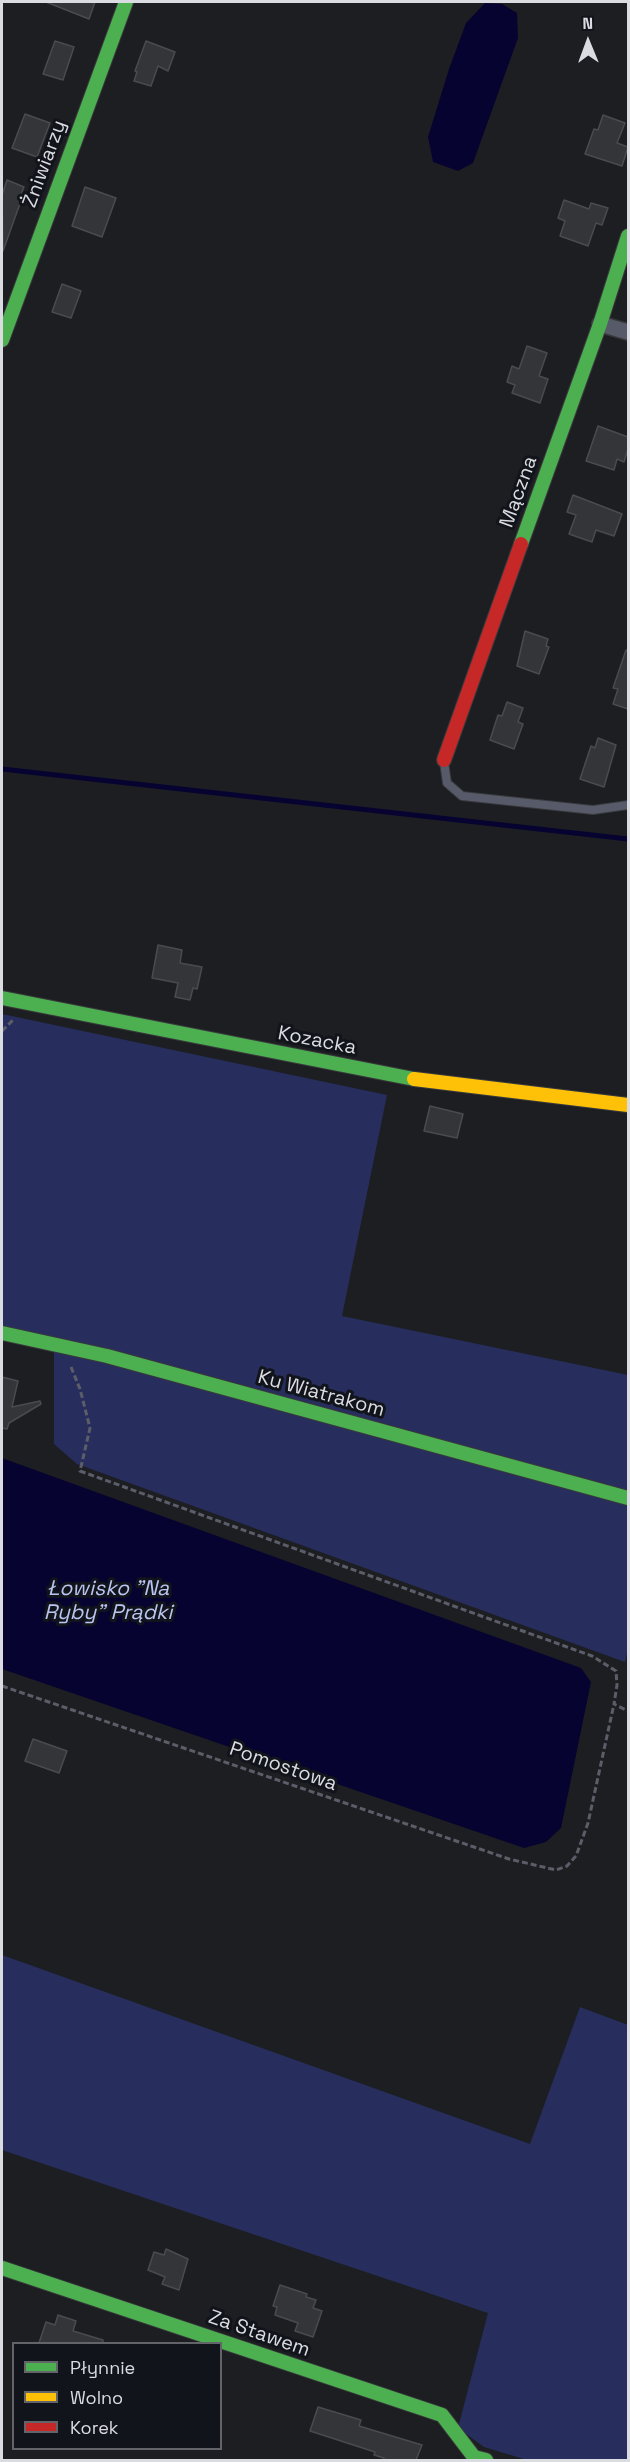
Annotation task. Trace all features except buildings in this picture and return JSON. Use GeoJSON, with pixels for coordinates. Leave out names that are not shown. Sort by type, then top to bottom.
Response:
{"type":"FeatureCollection","features":[{"type":"Feature","properties":{"kind":"street","name":"Żniwiarzy"},"geometry":{"type":"LineString","coordinates":[[2,340],[126,2]]}},
{"type":"Feature","properties":{"kind":"street","name":"Mączna"},"geometry":{"type":"LineString","coordinates":[[444,760],[600,324],[628,236]]}},
{"type":"Feature","properties":{"kind":"street"},"geometry":{"type":"LineString","coordinates":[[600,324],[628,332]]}},
{"type":"Feature","properties":{"kind":"street","name":"Kozacka"},"geometry":{"type":"LineString","coordinates":[[2,998],[403,1078],[628,1104]]}},
{"type":"Feature","properties":{"kind":"street","name":"Ku Wiatrakom"},"geometry":{"type":"LineString","coordinates":[[2,1334],[119,1359],[628,1498]]}},
{"type":"Feature","properties":{"kind":"street","name":"Za Stawem"},"geometry":{"type":"LineString","coordinates":[[2,2268],[442,2415],[474,2457],[486,2460]]}},
{"type":"Feature","properties":{"kind":"lane"},"geometry":{"type":"LineString","coordinates":[[444,760],[447,783],[462,796],[592,810],[628,805]]}},
{"type":"Feature","properties":{"kind":"path"},"geometry":{"type":"LineString","coordinates":[[62,1346],[80,1389],[90,1428],[80,1471],[592,1656],[616,1671],[617,1685],[614,1704],[628,1711]]}},
{"type":"Feature","properties":{"kind":"path","name":"Pomostowa"},"geometry":{"type":"LineString","coordinates":[[2,1686],[498,1855],[556,1870],[567,1866],[576,1856],[588,1823],[614,1704]]}},
{"type":"Feature","properties":{"kind":"shaded area"},"geometry":{"type":"Polygon","coordinates":[[[2,1014],[387,1095],[342,1316],[628,1375],[628,1649],[625,1662],[77,1464],[54,1444],[54,1339],[2,1327],[2,1014]]]}},
{"type":"Feature","properties":{"kind":"shaded area"},"geometry":{"type":"Polygon","coordinates":[[[2,1955],[530,2144],[580,2007],[628,2025],[628,2460],[527,2460],[484,2447],[458,2428],[488,2313],[2,2150],[2,1955]]]}},
{"type":"Feature","properties":{"kind":"water"},"geometry":{"type":"Polygon","coordinates":[[[485,3],[502,4],[517,13],[518,38],[473,163],[458,171],[433,162],[428,137],[466,23],[485,3]]]}},
{"type":"Feature","properties":{"kind":"water","name":"Łowisko \"Na Ryby\" Prądki"},"geometry":{"type":"Polygon","coordinates":[[[2,1458],[581,1668],[591,1682],[561,1828],[546,1842],[524,1848],[2,1669],[2,1458]]]}},
{"type":"Feature","properties":{"kind":"waterway"},"geometry":{"type":"LineString","coordinates":[[2,769],[628,839]]}},
{"type":"Feature","properties":{"kind":"traffic: fast"},"geometry":{"type":"LineString","coordinates":[[2,340],[126,2]]}},
{"type":"Feature","properties":{"kind":"traffic: fast"},"geometry":{"type":"LineString","coordinates":[[521,544],[600,324],[628,236]]}},
{"type":"Feature","properties":{"kind":"traffic: fast"},"geometry":{"type":"LineString","coordinates":[[2,998],[414,1079]]}},
{"type":"Feature","properties":{"kind":"traffic: fast"},"geometry":{"type":"LineString","coordinates":[[2,1333],[107,1356],[628,1498]]}},
{"type":"Feature","properties":{"kind":"traffic: fast"},"geometry":{"type":"LineString","coordinates":[[2,2268],[442,2415],[474,2457],[486,2460]]}},
{"type":"Feature","properties":{"kind":"traffic: slow"},"geometry":{"type":"LineString","coordinates":[[414,1079],[628,1105]]}},
{"type":"Feature","properties":{"kind":"traffic: jam"},"geometry":{"type":"LineString","coordinates":[[444,760],[521,544]]}}]}
